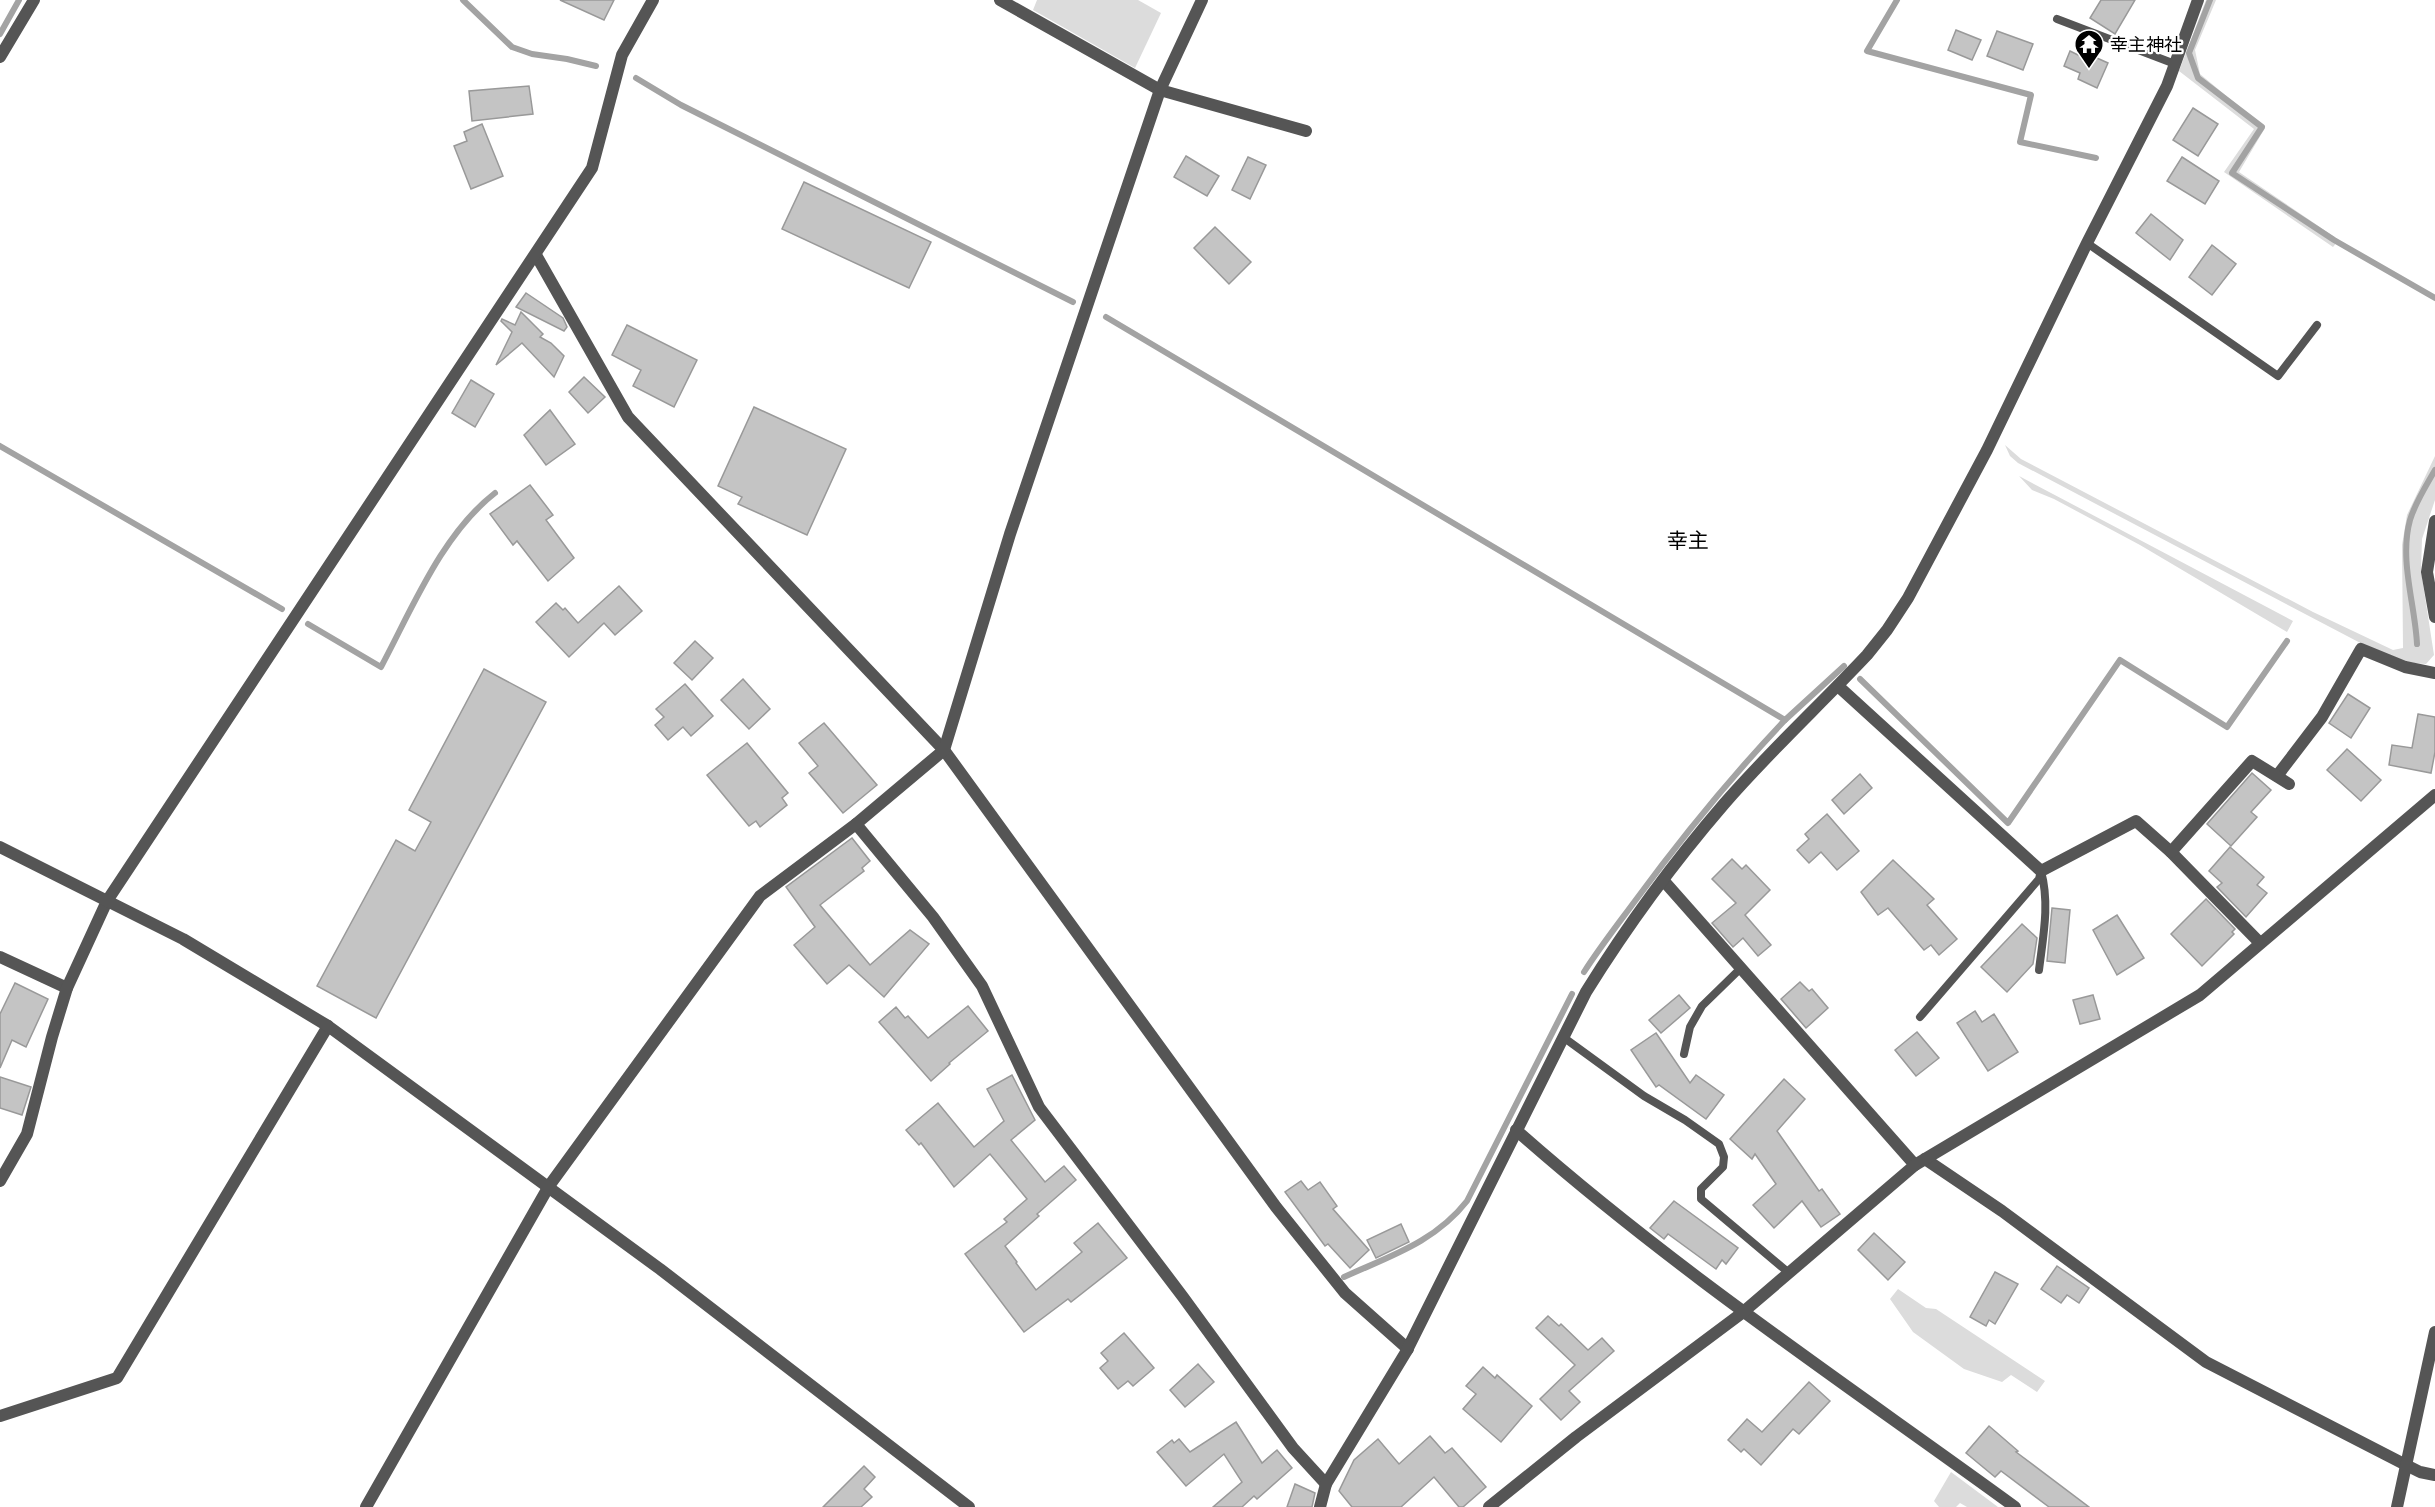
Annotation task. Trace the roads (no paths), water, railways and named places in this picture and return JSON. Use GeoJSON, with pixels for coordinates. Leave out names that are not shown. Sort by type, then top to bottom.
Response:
{"type":"FeatureCollection","features":[{"type":"Feature","properties":{"kind":"street"},"geometry":{"type":"LineString","coordinates":[[0,57],[34,0]]}},
{"type":"Feature","properties":{"kind":"street"},"geometry":{"type":"LineString","coordinates":[[0,1181],[27,1134],[67,988],[107,901],[592,168],[622,55],[653,0]]}},
{"type":"Feature","properties":{"kind":"street"},"geometry":{"type":"LineString","coordinates":[[1000,0],[1160,90],[1306,131]]}},
{"type":"Feature","properties":{"kind":"street"},"geometry":{"type":"LineString","coordinates":[[366,1507],[549,1186],[760,896],[856,824],[944,750],[1010,534],[1160,90],[1202,0]]}},
{"type":"Feature","properties":{"kind":"street"},"geometry":{"type":"LineString","coordinates":[[1320,1507],[1326,1484],[1408,1348],[1563,1037],[1603,965],[1663,880],[1725,803],[1838,686],[1887,630],[1908,598],[1987,450],[2087,243],[2167,86],[2198,0]]}},
{"type":"Feature","properties":{"kind":"street"},"geometry":{"type":"LineString","coordinates":[[536,255],[628,417],[944,750],[1276,1207],[1345,1293],[1408,1348]]}},
{"type":"Feature","properties":{"kind":"street"},"geometry":{"type":"LineString","coordinates":[[2435,521],[2427,572],[2435,617]]}},
{"type":"Feature","properties":{"kind":"street"},"geometry":{"type":"LineString","coordinates":[[2277,776],[2322,717],[2361,649],[2405,666],[2435,673]]}},
{"type":"Feature","properties":{"kind":"street"},"geometry":{"type":"LineString","coordinates":[[1838,686],[2041,871],[2136,820],[2171,852],[2260,944]]}},
{"type":"Feature","properties":{"kind":"street"},"geometry":{"type":"LineString","coordinates":[[2171,852],[2252,761],[2289,784]]}},
{"type":"Feature","properties":{"kind":"street"},"geometry":{"type":"LineString","coordinates":[[1489,1507],[1576,1437],[1742,1312],[1920,1162],[1953,1140],[2105,1053],[2200,995],[2435,795]]}},
{"type":"Feature","properties":{"kind":"street"},"geometry":{"type":"LineString","coordinates":[[856,824],[933,917],[982,986],[1039,1107],[1183,1297],[1293,1448],[1326,1484]]}},
{"type":"Feature","properties":{"kind":"street"},"geometry":{"type":"LineString","coordinates":[[0,847],[183,939],[328,1026],[549,1186],[826,1395],[969,1507]]}},
{"type":"Feature","properties":{"kind":"street"},"geometry":{"type":"LineString","coordinates":[[1663,880],[1920,1162],[2002,1211],[2206,1362],[2406,1466],[2435,1475]]}},
{"type":"Feature","properties":{"kind":"street"},"geometry":{"type":"LineString","coordinates":[[0,957],[67,988]]}},
{"type":"Feature","properties":{"kind":"street"},"geometry":{"type":"LineString","coordinates":[[0,1416],[117,1378],[328,1026]]}},
{"type":"Feature","properties":{"kind":"street"},"geometry":{"type":"LineString","coordinates":[[1516,1130],[1581,1188],[1742,1312],[2014,1507]]}},
{"type":"Feature","properties":{"kind":"street"},"geometry":{"type":"LineString","coordinates":[[2397,1507],[2435,1332]]}},
{"type":"Feature","properties":{"kind":"lane"},"geometry":{"type":"LineString","coordinates":[[2057,19],[2175,64]]}},
{"type":"Feature","properties":{"kind":"lane"},"geometry":{"type":"LineString","coordinates":[[2087,243],[2278,376],[2317,325]]}},
{"type":"Feature","properties":{"kind":"lane"},"geometry":{"type":"LineString","coordinates":[[2039,970],[2046,909],[2046,891],[2041,871]]}},
{"type":"Feature","properties":{"kind":"lane"},"geometry":{"type":"LineString","coordinates":[[1920,1017],[2039,879],[2041,871]]}},
{"type":"Feature","properties":{"kind":"lane"},"geometry":{"type":"LineString","coordinates":[[1684,1054],[1690,1027],[1702,1006],[1741,968]]}},
{"type":"Feature","properties":{"kind":"lane"},"geometry":{"type":"LineString","coordinates":[[1563,1037],[1644,1096],[1685,1120],[1719,1144],[1724,1156],[1723,1167],[1701,1189],[1701,1199],[1789,1273]]}},
{"type":"Feature","properties":{"kind":"waterway"},"geometry":{"type":"LineString","coordinates":[[0,34],[19,0]]}},
{"type":"Feature","properties":{"kind":"waterway"},"geometry":{"type":"LineString","coordinates":[[463,0],[512,47],[532,54],[596,66]]}},
{"type":"Feature","properties":{"kind":"waterway"},"geometry":{"type":"LineString","coordinates":[[1897,0],[1867,51],[2031,95],[2020,142],[2096,158]]}},
{"type":"Feature","properties":{"kind":"waterway"},"geometry":{"type":"LineString","coordinates":[[2210,0],[2189,53],[2198,78],[2262,127],[2232,173],[2334,240],[2435,298]]}},
{"type":"Feature","properties":{"kind":"waterway"},"geometry":{"type":"LineString","coordinates":[[636,78],[681,105],[1073,302]]}},
{"type":"Feature","properties":{"kind":"waterway"},"geometry":{"type":"LineString","coordinates":[[1106,317],[1785,720],[1844,666]]}},
{"type":"Feature","properties":{"kind":"waterway"},"geometry":{"type":"LineString","coordinates":[[0,446],[282,609]]}},
{"type":"Feature","properties":{"kind":"waterway"},"geometry":{"type":"LineString","coordinates":[[2417,644],[2407,566],[2407,535],[2415,507],[2435,470]]}},
{"type":"Feature","properties":{"kind":"waterway"},"geometry":{"type":"LineString","coordinates":[[308,624],[381,667],[444,551],[459,529],[495,493]]}},
{"type":"Feature","properties":{"kind":"waterway"},"geometry":{"type":"LineString","coordinates":[[1860,679],[2008,823],[2120,660],[2227,727],[2287,641]]}},
{"type":"Feature","properties":{"kind":"waterway"},"geometry":{"type":"LineString","coordinates":[[1584,972],[1689,831],[1745,763],[1785,720]]}},
{"type":"Feature","properties":{"kind":"waterway"},"geometry":{"type":"LineString","coordinates":[[1344,1277],[1395,1255],[1426,1238],[1441,1227],[1467,1201],[1572,994]]}},
{"type":"Feature","properties":{"kind":"place","name":"幸主神社"},"geometry":{"type":"Point","coordinates":[2089,70]}},
{"type":"Feature","properties":{"kind":"district","name":"幸主"},"geometry":{"type":"Point","coordinates":[1688,540]}}]}
